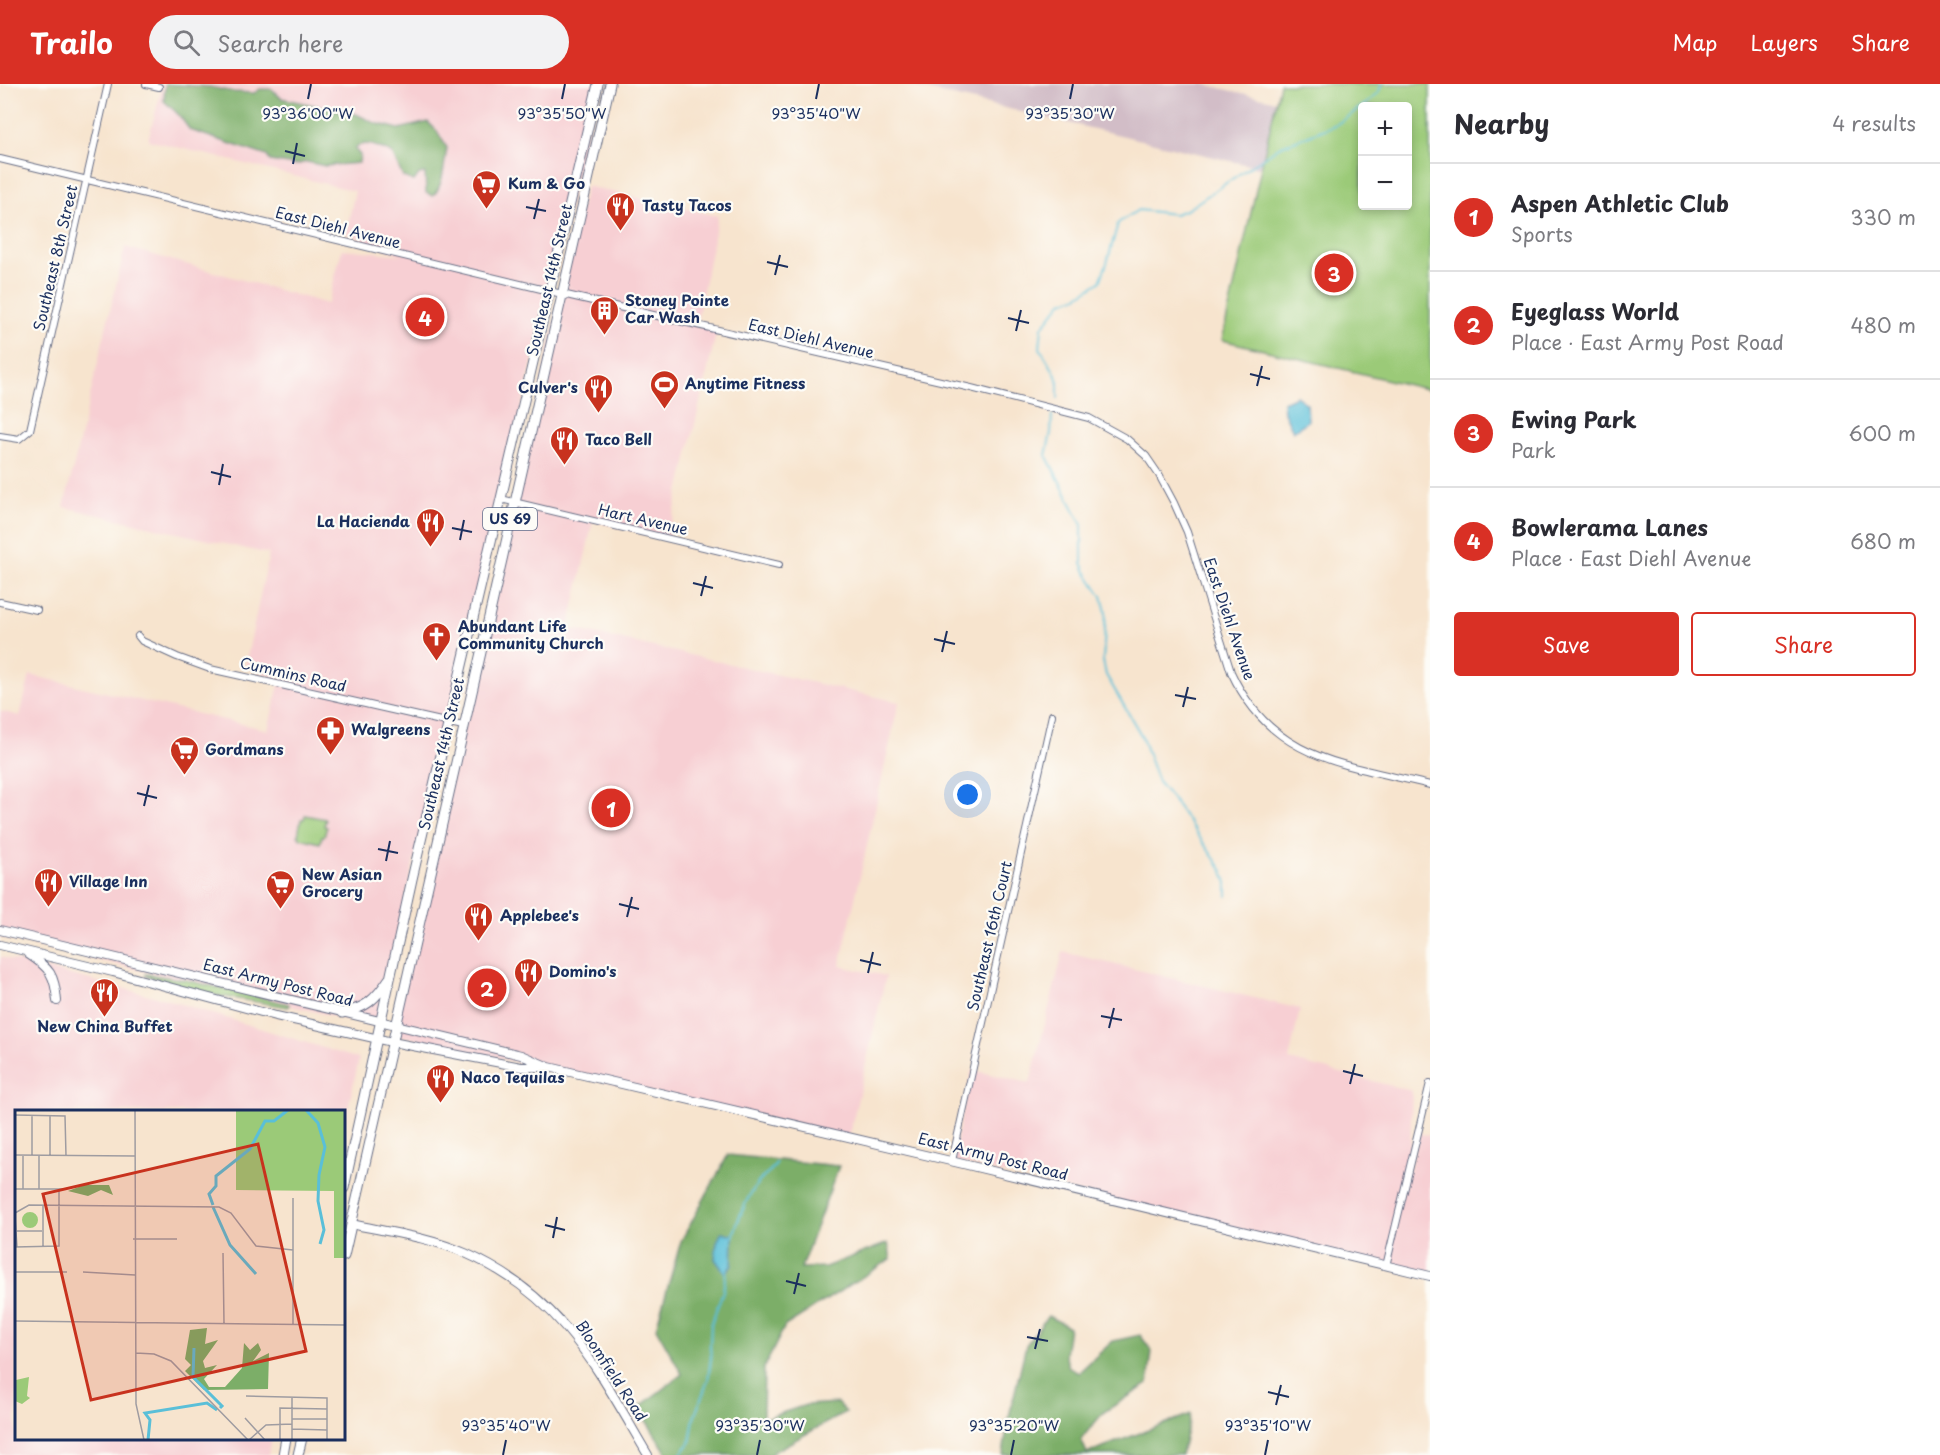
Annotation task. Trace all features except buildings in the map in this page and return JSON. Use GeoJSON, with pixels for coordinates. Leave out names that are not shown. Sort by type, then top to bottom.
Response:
{"type":"FeatureCollection","features":[{"type":"Feature","properties":{"kind":"main road","name":"Southeast 14th Street"},"geometry":{"type":"LineString","coordinates":[[345,1184],[449,723],[598,84]]}},
{"type":"Feature","properties":{"kind":"main road","name":"Southeast 14th Street"},"geometry":{"type":"LineString","coordinates":[[345,1251],[610,84]]}},
{"type":"Feature","properties":{"kind":"main road","name":"East Army Post Road"},"geometry":{"type":"LineString","coordinates":[[0,930],[521,1055],[549,1067],[1430,1276]]}},
{"type":"Feature","properties":{"kind":"main road","name":"East Army Post Road"},"geometry":{"type":"LineString","coordinates":[[0,945],[276,1016],[378,1039],[521,1067],[549,1067]]}},
{"type":"Feature","properties":{"kind":"main road"},"geometry":{"type":"LineString","coordinates":[[22,950],[41,962],[50,971],[54,979],[57,1001]]}},
{"type":"Feature","properties":{"kind":"main road"},"geometry":{"type":"LineString","coordinates":[[342,1013],[363,1007],[378,996],[392,975]]}},
{"type":"Feature","properties":{"kind":"main road","name":"Bloomfield Road"},"geometry":{"type":"LineString","coordinates":[[351,1224],[423,1239],[448,1247],[494,1268],[519,1284],[543,1303],[583,1347],[648,1455]]}},
{"type":"Feature","properties":{"kind":"main road"},"geometry":{"type":"LineString","coordinates":[[282,1455],[286,1440]]}},
{"type":"Feature","properties":{"kind":"main road"},"geometry":{"type":"LineString","coordinates":[[298,1455],[302,1440]]}},
{"type":"Feature","properties":{"kind":"street","name":"Southeast 8th Street"},"geometry":{"type":"LineString","coordinates":[[0,436],[14,439],[24,436],[30,430],[108,84]]}},
{"type":"Feature","properties":{"kind":"street"},"geometry":{"type":"LineString","coordinates":[[146,84],[159,87]]}},
{"type":"Feature","properties":{"kind":"street","name":"East Diehl Avenue"},"geometry":{"type":"LineString","coordinates":[[0,159],[1089,418],[1118,433],[1146,456],[1159,475],[1187,532],[1231,672],[1255,711],[1287,741],[1314,755],[1430,785]]}},
{"type":"Feature","properties":{"kind":"street","name":"Hart Avenue"},"geometry":{"type":"LineString","coordinates":[[501,499],[779,565]]}},
{"type":"Feature","properties":{"kind":"street"},"geometry":{"type":"LineString","coordinates":[[0,602],[37,610]]}},
{"type":"Feature","properties":{"kind":"street","name":"Cummins Road"},"geometry":{"type":"LineString","coordinates":[[138,636],[142,641],[210,669],[463,726]]}},
{"type":"Feature","properties":{"kind":"street","name":"Southeast 16th Court"},"geometry":{"type":"LineString","coordinates":[[952,1161],[1052,715]]}},
{"type":"Feature","properties":{"kind":"street"},"geometry":{"type":"LineString","coordinates":[[1386,1266],[1430,1083]]}},
{"type":"Feature","properties":{"kind":"shaded area"},"geometry":{"type":"Polygon","coordinates":[[[163,84],[598,84],[375,1026],[0,937],[0,711],[20,716],[30,675],[268,730],[279,685],[311,690],[245,667],[269,554],[64,507],[125,247],[328,304],[342,249],[402,255],[346,233],[355,191],[148,140],[163,84]]]}},
{"type":"Feature","properties":{"kind":"shaded area"},"geometry":{"type":"Polygon","coordinates":[[[902,84],[1203,84],[1276,101],[1261,168],[902,84]]]}},
{"type":"Feature","properties":{"kind":"shaded area"},"geometry":{"type":"Polygon","coordinates":[[[586,186],[718,216],[696,325],[717,330],[668,539],[593,521],[569,628],[899,702],[840,966],[886,976],[849,1137],[393,1034],[586,186]]]}},
{"type":"Feature","properties":{"kind":"shaded area"},"geometry":{"type":"Polygon","coordinates":[[[1063,952],[1300,1009],[1289,1060],[1412,1091],[1409,1175],[1419,1133],[1430,1136],[1430,1276],[952,1161],[972,1070],[1030,1083],[1063,952]]]}},
{"type":"Feature","properties":{"kind":"shaded area"},"geometry":{"type":"Polygon","coordinates":[[[0,957],[165,999],[359,1059],[345,1122],[345,1110],[15,1110],[15,1440],[272,1440],[268,1455],[0,1455],[0,957]]]}},
{"type":"Feature","properties":{"kind":"green space"},"geometry":{"type":"Polygon","coordinates":[[[165,84],[254,93],[260,89],[272,89],[281,98],[356,114],[375,123],[399,129],[428,122],[437,131],[447,148],[439,186],[433,196],[426,193],[425,173],[419,174],[414,181],[403,177],[392,153],[368,144],[354,148],[360,155],[359,163],[325,166],[307,162],[295,165],[270,161],[267,156],[190,130],[164,101],[165,84]]]}},
{"type":"Feature","properties":{"kind":"green space"},"geometry":{"type":"Polygon","coordinates":[[[1280,84],[1430,84],[1430,390],[1222,340],[1280,84]]]}},
{"type":"Feature","properties":{"kind":"green space"},"geometry":{"type":"Polygon","coordinates":[[[305,815],[326,819],[324,826],[327,827],[320,843],[300,838],[298,835],[301,819],[304,819],[305,815]]]}},
{"type":"Feature","properties":{"kind":"green space"},"geometry":{"type":"Polygon","coordinates":[[[146,974],[186,980],[289,1004],[288,1007],[214,995],[146,976],[146,974]]]}},
{"type":"Feature","properties":{"kind":"green space"},"geometry":{"type":"Polygon","coordinates":[[[728,1155],[839,1166],[801,1268],[825,1267],[888,1243],[891,1259],[785,1326],[764,1368],[763,1419],[806,1405],[837,1403],[846,1412],[771,1455],[668,1455],[638,1408],[682,1374],[656,1328],[681,1241],[728,1155]]]}},
{"type":"Feature","properties":{"kind":"green space"},"geometry":{"type":"Polygon","coordinates":[[[1048,1316],[1069,1327],[1065,1355],[1069,1367],[1079,1372],[1113,1341],[1140,1335],[1152,1351],[1148,1384],[1104,1412],[1081,1439],[1087,1453],[1191,1414],[1181,1455],[1003,1455],[1008,1421],[1026,1345],[1048,1316]]]}},
{"type":"Feature","properties":{"kind":"water"},"geometry":{"type":"Polygon","coordinates":[[[1296,396],[1307,404],[1308,421],[1293,431],[1284,412],[1283,402],[1296,396]]]}},
{"type":"Feature","properties":{"kind":"water"},"geometry":{"type":"Polygon","coordinates":[[[722,1232],[733,1235],[732,1265],[725,1273],[715,1259],[717,1242],[722,1232]]]}},
{"type":"Feature","properties":{"kind":"waterway"},"geometry":{"type":"LineString","coordinates":[[1058,398],[1058,382],[1055,373],[1040,348],[1042,327],[1062,302],[1078,296],[1100,282],[1118,223],[1138,210],[1175,214],[1188,209],[1279,147],[1337,124],[1370,101],[1378,93],[1382,84]]}},
{"type":"Feature","properties":{"kind":"waterway"},"geometry":{"type":"LineString","coordinates":[[1052,415],[1046,455],[1082,525],[1082,563],[1102,596],[1106,612],[1103,661],[1106,675],[1141,735],[1158,782],[1223,871],[1227,883],[1227,896]]}},
{"type":"Feature","properties":{"kind":"waterway"},"geometry":{"type":"LineString","coordinates":[[733,1237],[748,1198],[776,1163]]}},
{"type":"Feature","properties":{"kind":"waterway"},"geometry":{"type":"LineString","coordinates":[[680,1455],[690,1443],[694,1418],[708,1380],[711,1358],[711,1324],[723,1291],[726,1272]]}},
{"type":"Feature","properties":{"kind":"place","name":"Kum & Go"},"geometry":{"type":"Point","coordinates":[487,210]}},
{"type":"Feature","properties":{"kind":"place","name":"Tasty Tacos"},"geometry":{"type":"Point","coordinates":[621,232]}},
{"type":"Feature","properties":{"kind":"place","name":"Ewing Park"},"geometry":{"type":"Point","coordinates":[1334,273]}},
{"type":"Feature","properties":{"kind":"place","name":"Bowlerama Lanes"},"geometry":{"type":"Point","coordinates":[425,317]}},
{"type":"Feature","properties":{"kind":"place","name":"Stoney Pointe Car Wash"},"geometry":{"type":"Point","coordinates":[604,336]}},
{"type":"Feature","properties":{"kind":"place","name":"Anytime Fitness"},"geometry":{"type":"Point","coordinates":[664,410]}},
{"type":"Feature","properties":{"kind":"place","name":"Culver's"},"geometry":{"type":"Point","coordinates":[599,414]}},
{"type":"Feature","properties":{"kind":"place","name":"Taco Bell"},"geometry":{"type":"Point","coordinates":[564,466]}},
{"type":"Feature","properties":{"kind":"place","name":"La Hacienda"},"geometry":{"type":"Point","coordinates":[431,548]}},
{"type":"Feature","properties":{"kind":"place","name":"Abundant Life Community Church"},"geometry":{"type":"Point","coordinates":[437,662]}},
{"type":"Feature","properties":{"kind":"place","name":"Walgreens"},"geometry":{"type":"Point","coordinates":[330,756]}},
{"type":"Feature","properties":{"kind":"place","name":"Gordmans"},"geometry":{"type":"Point","coordinates":[184,776]}},
{"type":"Feature","properties":{"kind":"place","name":"Aspen Athletic Club"},"geometry":{"type":"Point","coordinates":[611,808]}},
{"type":"Feature","properties":{"kind":"place","name":"Village Inn"},"geometry":{"type":"Point","coordinates":[48,908]}},
{"type":"Feature","properties":{"kind":"place","name":"New Asian Grocery"},"geometry":{"type":"Point","coordinates":[281,910]}},
{"type":"Feature","properties":{"kind":"place","name":"Applebee's"},"geometry":{"type":"Point","coordinates":[479,942]}},
{"type":"Feature","properties":{"kind":"place","name":"Eyeglass World"},"geometry":{"type":"Point","coordinates":[487,988]}},
{"type":"Feature","properties":{"kind":"place","name":"Domino's"},"geometry":{"type":"Point","coordinates":[528,998]}},
{"type":"Feature","properties":{"kind":"place","name":"New China Buffet"},"geometry":{"type":"Point","coordinates":[105,1018]}},
{"type":"Feature","properties":{"kind":"place","name":"Naco Tequilas"},"geometry":{"type":"Point","coordinates":[440,1104]}}]}
